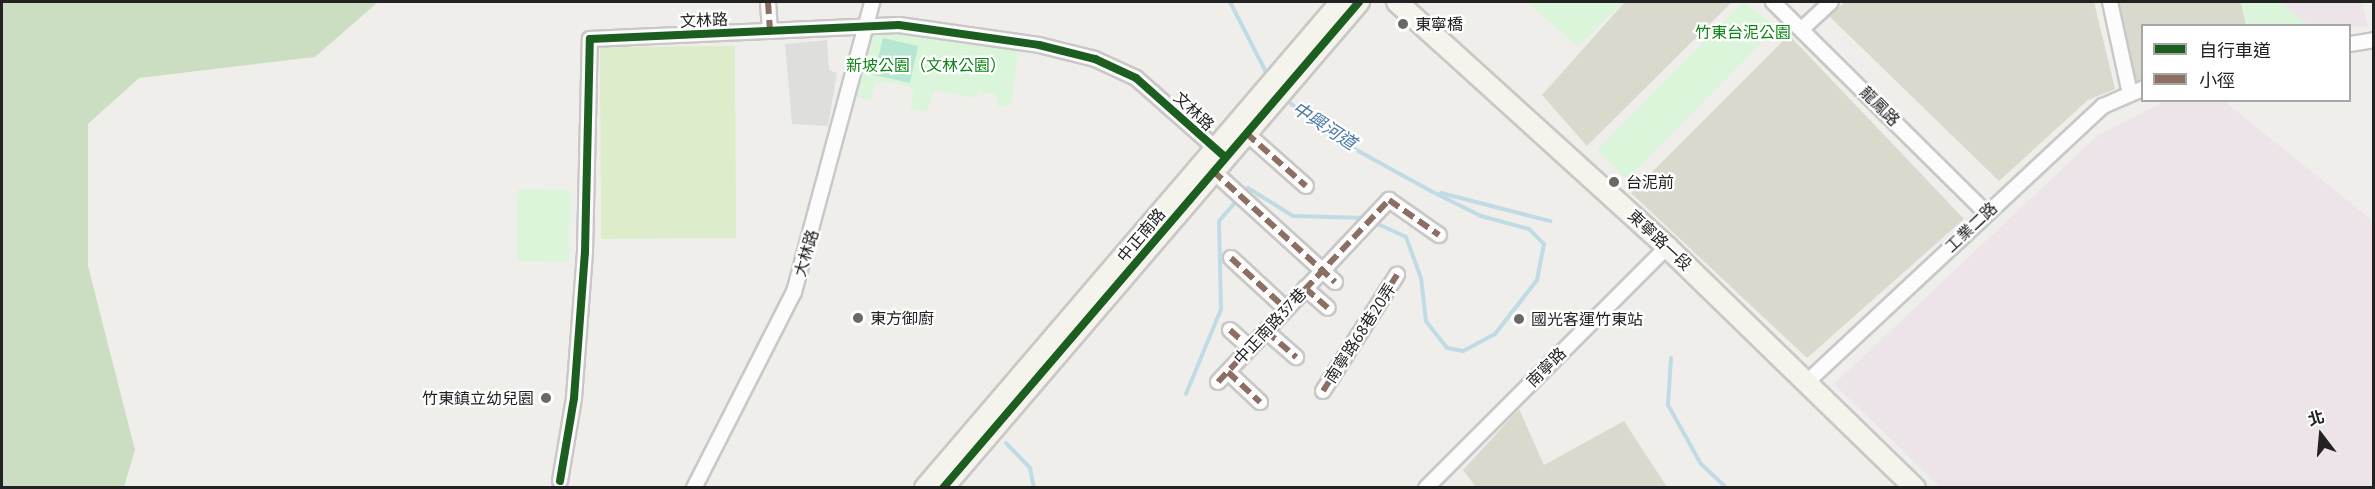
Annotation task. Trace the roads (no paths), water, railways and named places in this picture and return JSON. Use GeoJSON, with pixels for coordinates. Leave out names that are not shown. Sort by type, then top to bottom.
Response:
{"type":"FeatureCollection","features":[{"type":"Feature","properties":{"kind":"street"},"geometry":{"type":"LineString","coordinates":[[768,2],[770,31]]}},
{"type":"Feature","properties":{"kind":"street","name":"大林路"},"geometry":{"type":"LineString","coordinates":[[694,488],[794,292],[872,2]]}},
{"type":"Feature","properties":{"kind":"street","name":"中正南路"},"geometry":{"type":"LineString","coordinates":[[944,488],[1276,87],[1341,2]]}},
{"type":"Feature","properties":{"kind":"street","name":"中正南路"},"geometry":{"type":"LineString","coordinates":[[925,488],[1218,158],[1246,133],[1276,87],[1359,2]]}},
{"type":"Feature","properties":{"kind":"street","name":"東寧路一段"},"geometry":{"type":"LineString","coordinates":[[1397,2],[1667,247],[1809,380],[1915,488]]}},
{"type":"Feature","properties":{"kind":"street","name":"龍鳳路"},"geometry":{"type":"LineString","coordinates":[[1773,2],[1803,28],[1986,213]]}},
{"type":"Feature","properties":{"kind":"street"},"geometry":{"type":"LineString","coordinates":[[1803,28],[1831,2]]}},
{"type":"Feature","properties":{"kind":"street"},"geometry":{"type":"LineString","coordinates":[[2110,2],[2136,91]]}},
{"type":"Feature","properties":{"kind":"street","name":"文林路"},"geometry":{"type":"LineString","coordinates":[[560,481],[574,398],[584,265],[590,39],[865,25],[977,34],[1095,59],[1136,78],[1218,158]]}},
{"type":"Feature","properties":{"kind":"street"},"geometry":{"type":"LineString","coordinates":[[2351,44],[2373,40]]}},
{"type":"Feature","properties":{"kind":"street","name":"工業二路"},"geometry":{"type":"LineString","coordinates":[[1809,380],[2103,106],[2136,91]]}},
{"type":"Feature","properties":{"kind":"street"},"geometry":{"type":"LineString","coordinates":[[1246,133],[1306,186]]}},
{"type":"Feature","properties":{"kind":"street"},"geometry":{"type":"LineString","coordinates":[[1218,158],[1235,191],[1335,282]]}},
{"type":"Feature","properties":{"kind":"street","name":"中正南路37巷"},"geometry":{"type":"LineString","coordinates":[[1260,402],[1223,377],[1389,200],[1439,235]]}},
{"type":"Feature","properties":{"kind":"street","name":"南寧路"},"geometry":{"type":"LineString","coordinates":[[1426,488],[1667,247]]}},
{"type":"Feature","properties":{"kind":"street"},"geometry":{"type":"LineString","coordinates":[[1231,258],[1286,309]]}},
{"type":"Feature","properties":{"kind":"street","name":"南寧路68巷20弄"},"geometry":{"type":"LineString","coordinates":[[1323,391],[1397,275]]}},
{"type":"Feature","properties":{"kind":"street"},"geometry":{"type":"LineString","coordinates":[[1305,288],[1328,308]]}},
{"type":"Feature","properties":{"kind":"street"},"geometry":{"type":"LineString","coordinates":[[1230,330],[1250,348]]}},
{"type":"Feature","properties":{"kind":"street"},"geometry":{"type":"LineString","coordinates":[[1266,331],[1296,357]]}},
{"type":"Feature","properties":{"kind":"waterway","name":"中興河道"},"geometry":{"type":"LineString","coordinates":[[1230,2],[1269,78]]}},
{"type":"Feature","properties":{"kind":"waterway"},"geometry":{"type":"LineString","coordinates":[[1284,98],[1331,136],[1431,191],[1481,216],[1529,229],[1544,244],[1537,280],[1495,334],[1463,351],[1447,348],[1426,321],[1421,278],[1406,237],[1372,221]]}},
{"type":"Feature","properties":{"kind":"waterway"},"geometry":{"type":"LineString","coordinates":[[1243,194],[1248,188],[1293,216],[1365,218]]}},
{"type":"Feature","properties":{"kind":"waterway"},"geometry":{"type":"LineString","coordinates":[[1441,193],[1550,221]]}},
{"type":"Feature","properties":{"kind":"waterway"},"geometry":{"type":"LineString","coordinates":[[1186,394],[1221,309],[1219,221],[1238,199]]}},
{"type":"Feature","properties":{"kind":"waterway"},"geometry":{"type":"LineString","coordinates":[[1671,358],[1668,405],[1701,464],[1727,488]]}},
{"type":"Feature","properties":{"kind":"waterway"},"geometry":{"type":"LineString","coordinates":[[1006,443],[1030,468],[1034,488]]}},
{"type":"Feature","properties":{"kind":"place","name":"東寧橋"},"geometry":{"type":"Point","coordinates":[1403,24]}},
{"type":"Feature","properties":{"kind":"place","name":"台泥前"},"geometry":{"type":"Point","coordinates":[1614,182]}},
{"type":"Feature","properties":{"kind":"place","name":"東方御廚"},"geometry":{"type":"Point","coordinates":[858,318]}},
{"type":"Feature","properties":{"kind":"place","name":"國光客運竹東站"},"geometry":{"type":"Point","coordinates":[1519,319]}},
{"type":"Feature","properties":{"kind":"place","name":"竹東鎮立幼兒園"},"geometry":{"type":"Point","coordinates":[546,398]}},
{"type":"Feature","properties":{"kind":"park label","name":"竹東台泥公園"},"geometry":{"type":"Point","coordinates":[1743,32]}},
{"type":"Feature","properties":{"kind":"park label","name":"新坡公園（文林公園）"},"geometry":{"type":"Point","coordinates":[926,65]}}]}
